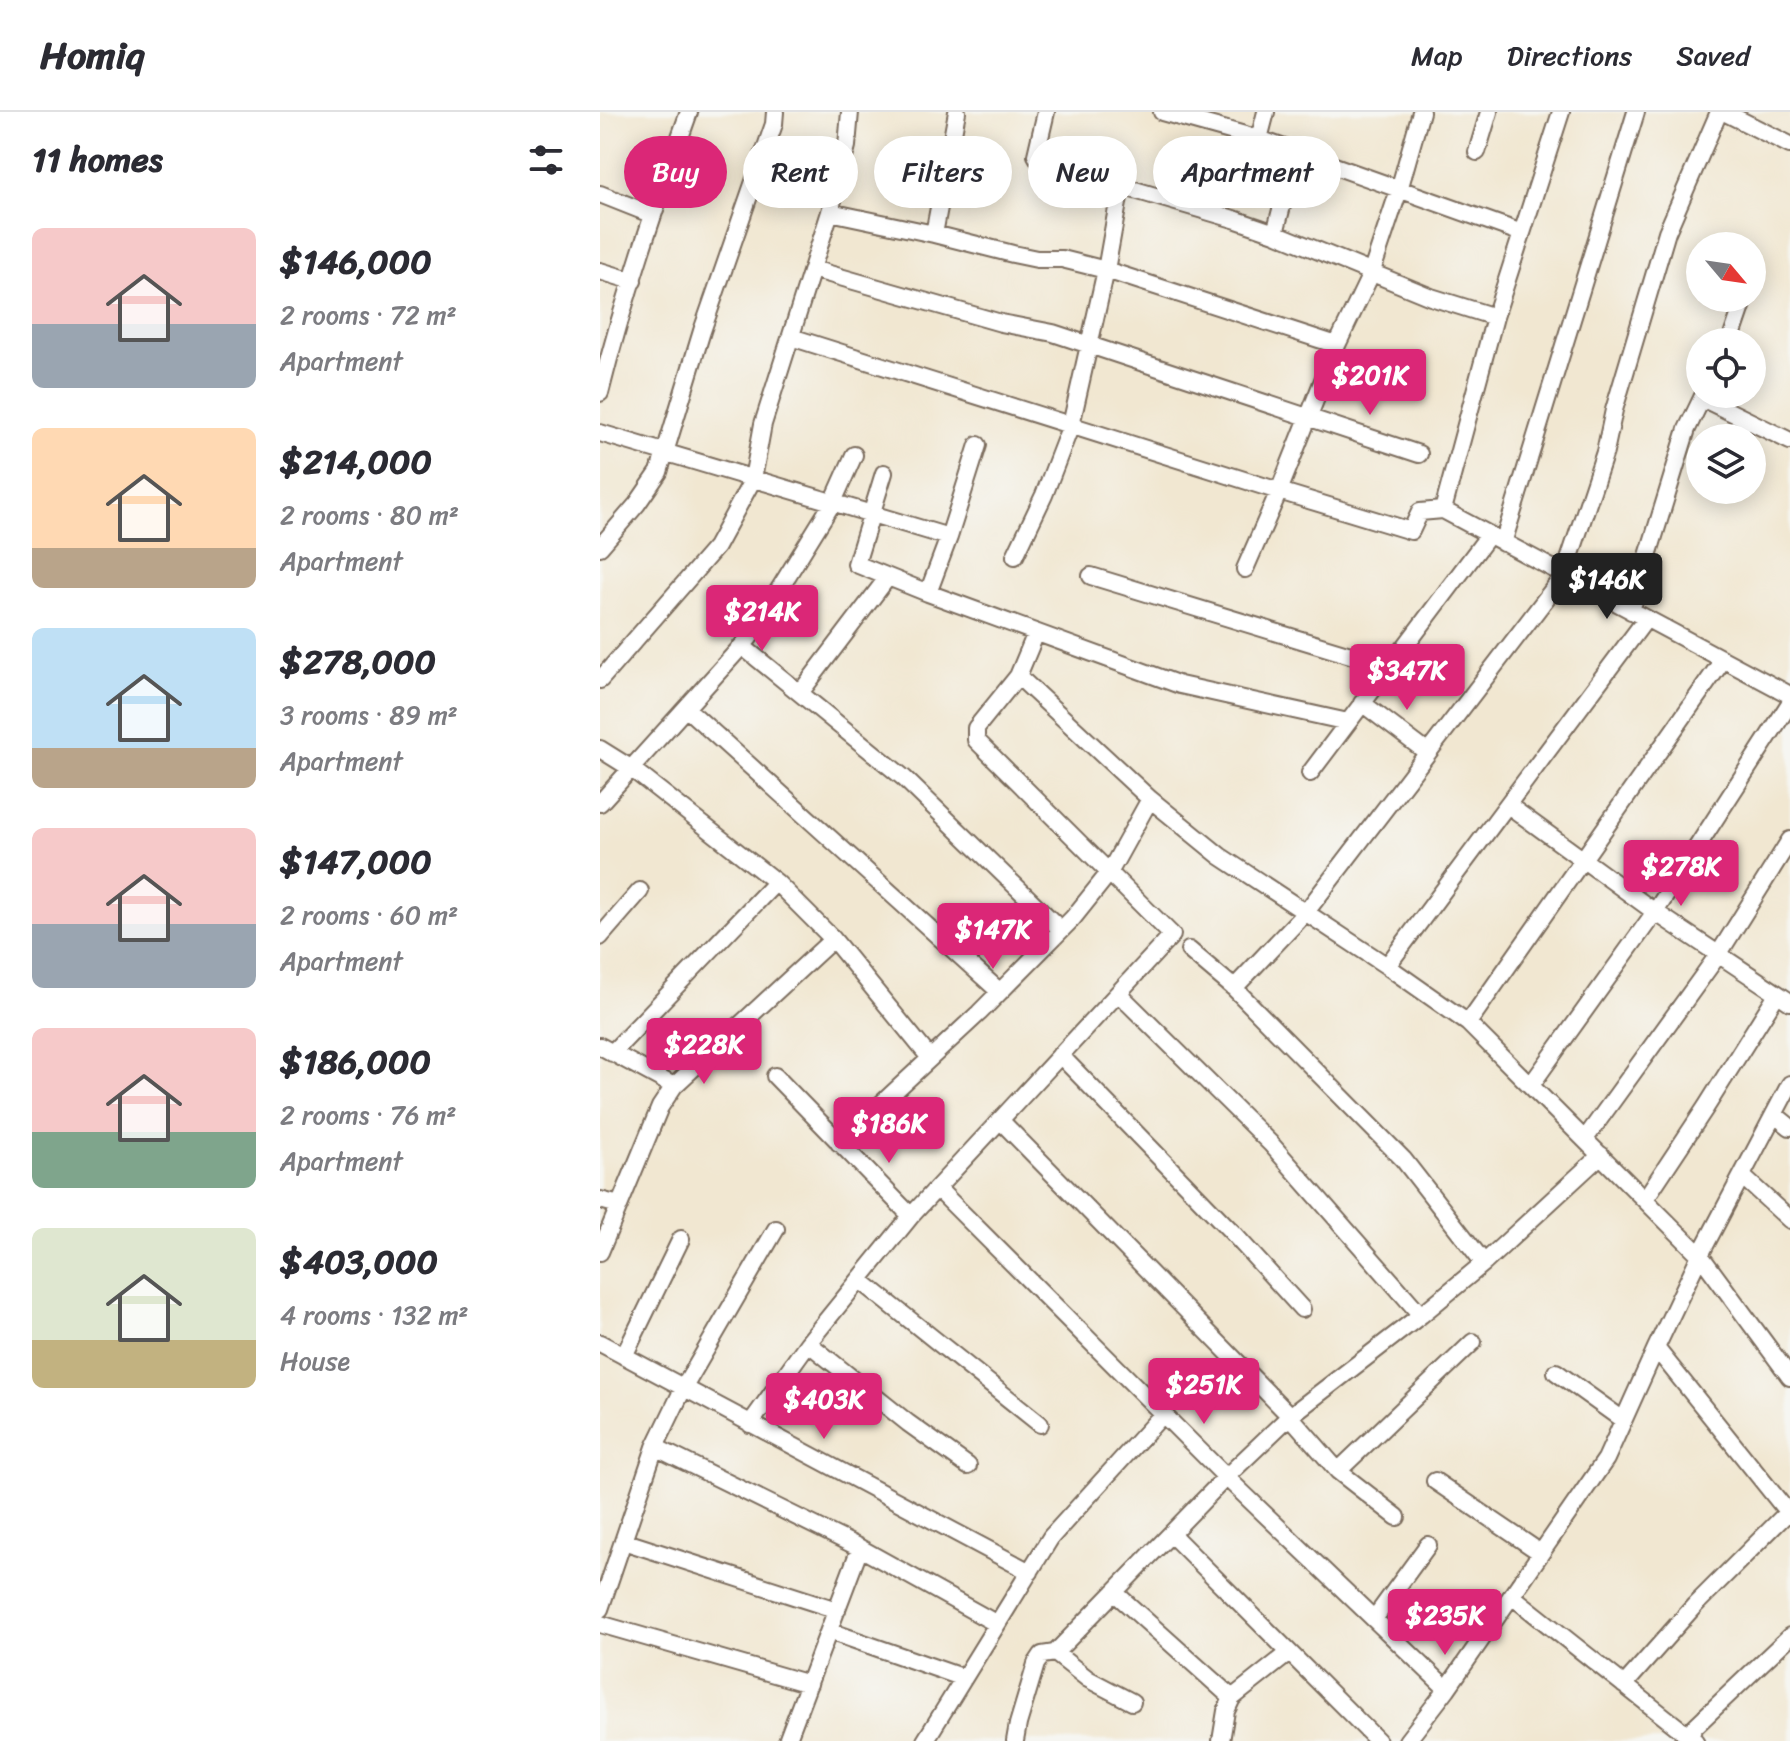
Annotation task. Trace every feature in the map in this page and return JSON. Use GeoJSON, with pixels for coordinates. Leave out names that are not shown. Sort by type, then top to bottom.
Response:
{"type":"FeatureCollection","features":[{"type":"Feature","properties":{"kind":"street"},"geometry":{"type":"LineString","coordinates":[[600,393],[604,356],[633,281],[689,112]]}},
{"type":"Feature","properties":{"kind":"street"},"geometry":{"type":"LineString","coordinates":[[600,547],[637,504],[659,472],[702,331],[774,124],[775,112]]}},
{"type":"Feature","properties":{"kind":"street"},"geometry":{"type":"LineString","coordinates":[[600,680],[716,547],[753,479],[763,424],[830,212],[847,146],[850,112]]}},
{"type":"Feature","properties":{"kind":"street"},"geometry":{"type":"LineString","coordinates":[[934,234],[957,112]]}},
{"type":"Feature","properties":{"kind":"street"},"geometry":{"type":"LineString","coordinates":[[1040,136],[1046,112]]}},
{"type":"Feature","properties":{"kind":"street"},"geometry":{"type":"LineString","coordinates":[[1162,112],[1248,136]]}},
{"type":"Feature","properties":{"kind":"street"},"geometry":{"type":"LineString","coordinates":[[1260,136],[1266,112]]}},
{"type":"Feature","properties":{"kind":"street"},"geometry":{"type":"LineString","coordinates":[[1245,569],[1337,345],[1371,274],[1421,112]]}},
{"type":"Feature","properties":{"kind":"street"},"geometry":{"type":"LineString","coordinates":[[1477,152],[1489,112]]}},
{"type":"Feature","properties":{"kind":"street"},"geometry":{"type":"LineString","coordinates":[[1443,510],[1495,317],[1561,112]]}},
{"type":"Feature","properties":{"kind":"street"},"geometry":{"type":"LineString","coordinates":[[1310,773],[1390,667],[1496,539],[1636,112]]}},
{"type":"Feature","properties":{"kind":"street"},"geometry":{"type":"LineString","coordinates":[[1234,988],[1306,912],[1564,575],[1605,452],[1614,410],[1667,232],[1722,112],[1790,145]]}},
{"type":"Feature","properties":{"kind":"street"},"geometry":{"type":"LineString","coordinates":[[1341,169],[1522,233]]}},
{"type":"Feature","properties":{"kind":"street"},"geometry":{"type":"LineString","coordinates":[[1137,191],[1275,233],[1431,297],[1495,317]]}},
{"type":"Feature","properties":{"kind":"street"},"geometry":{"type":"LineString","coordinates":[[600,194],[653,215]]}},
{"type":"Feature","properties":{"kind":"street"},"geometry":{"type":"LineString","coordinates":[[1015,556],[1044,495],[1071,425],[1117,208]]}},
{"type":"Feature","properties":{"kind":"street"},"geometry":{"type":"LineString","coordinates":[[1275,233],[1281,208]]}},
{"type":"Feature","properties":{"kind":"street"},"geometry":{"type":"LineString","coordinates":[[830,212],[1013,254],[1037,259],[1062,259],[1106,270],[1337,345]]}},
{"type":"Feature","properties":{"kind":"street"},"geometry":{"type":"LineString","coordinates":[[812,269],[1001,323],[1053,333],[1419,454]]}},
{"type":"Feature","properties":{"kind":"street"},"geometry":{"type":"LineString","coordinates":[[600,271],[633,281]]}},
{"type":"Feature","properties":{"kind":"street"},"geometry":{"type":"LineString","coordinates":[[791,337],[1411,531],[1420,512],[1443,510],[1790,695]]}},
{"type":"Feature","properties":{"kind":"street"},"geometry":{"type":"LineString","coordinates":[[1631,611],[1687,429],[1697,408]]}},
{"type":"Feature","properties":{"kind":"street"},"geometry":{"type":"LineString","coordinates":[[1726,408],[1790,441]]}},
{"type":"Feature","properties":{"kind":"street"},"geometry":{"type":"LineString","coordinates":[[600,433],[949,537]]}},
{"type":"Feature","properties":{"kind":"street"},"geometry":{"type":"LineString","coordinates":[[928,593],[978,445]]}},
{"type":"Feature","properties":{"kind":"street"},"geometry":{"type":"LineString","coordinates":[[600,803],[749,638],[833,502],[854,455]]}},
{"type":"Feature","properties":{"kind":"street"},"geometry":{"type":"LineString","coordinates":[[884,473],[856,564],[1180,685],[1348,722]]}},
{"type":"Feature","properties":{"kind":"street"},"geometry":{"type":"LineString","coordinates":[[1091,576],[1390,667]]}},
{"type":"Feature","properties":{"kind":"street"},"geometry":{"type":"LineString","coordinates":[[800,693],[888,577]]}},
{"type":"Feature","properties":{"kind":"street"},"geometry":{"type":"LineString","coordinates":[[1387,966],[1646,619]]}},
{"type":"Feature","properties":{"kind":"street"},"geometry":{"type":"LineString","coordinates":[[750,1424],[808,1343],[911,1216],[1172,935],[976,740],[976,728],[1018,676],[1036,633]]}},
{"type":"Feature","properties":{"kind":"street"},"geometry":{"type":"LineString","coordinates":[[742,646],[904,778],[1061,930]]}},
{"type":"Feature","properties":{"kind":"street"},"geometry":{"type":"LineString","coordinates":[[1468,1023],[1723,660]]}},
{"type":"Feature","properties":{"kind":"street"},"geometry":{"type":"LineString","coordinates":[[1018,676],[1150,799],[1220,856],[1468,1023],[1700,1255],[1790,1377]]}},
{"type":"Feature","properties":{"kind":"street"},"geometry":{"type":"LineString","coordinates":[[1362,703],[1428,753]]}},
{"type":"Feature","properties":{"kind":"street"},"geometry":{"type":"LineString","coordinates":[[1531,1085],[1655,912],[1790,703]]}},
{"type":"Feature","properties":{"kind":"street"},"geometry":{"type":"LineString","coordinates":[[686,708],[1000,992]]}},
{"type":"Feature","properties":{"kind":"street"},"geometry":{"type":"LineString","coordinates":[[600,749],[632,769],[776,882],[833,939],[930,1058]]}},
{"type":"Feature","properties":{"kind":"street"},"geometry":{"type":"LineString","coordinates":[[839,1143],[1000,992],[1061,930],[1109,873],[1150,799]]}},
{"type":"Feature","properties":{"kind":"street"},"geometry":{"type":"LineString","coordinates":[[1508,805],[1655,912],[1783,998],[1645,1199]]}},
{"type":"Feature","properties":{"kind":"street"},"geometry":{"type":"LineString","coordinates":[[1585,1139],[1718,955],[1790,840]]}},
{"type":"Feature","properties":{"kind":"street"},"geometry":{"type":"LineString","coordinates":[[674,1086],[606,1049],[776,882]]}},
{"type":"Feature","properties":{"kind":"street"},"geometry":{"type":"LineString","coordinates":[[600,937],[640,891]]}},
{"type":"Feature","properties":{"kind":"street"},"geometry":{"type":"LineString","coordinates":[[600,1252],[660,1107],[674,1086],[833,939]]}},
{"type":"Feature","properties":{"kind":"street"},"geometry":{"type":"LineString","coordinates":[[1189,950],[1234,988],[1403,1159],[1484,1263]]}},
{"type":"Feature","properties":{"kind":"street"},"geometry":{"type":"LineString","coordinates":[[1118,993],[1271,1144],[1421,1315]]}},
{"type":"Feature","properties":{"kind":"street"},"geometry":{"type":"LineString","coordinates":[[1060,1055],[1231,1231],[1302,1309]]}},
{"type":"Feature","properties":{"kind":"street"},"geometry":{"type":"LineString","coordinates":[[775,1076],[911,1216]]}},
{"type":"Feature","properties":{"kind":"street"},"geometry":{"type":"LineString","coordinates":[[1407,1741],[1447,1689],[1606,1459],[1700,1255],[1790,1084]]}},
{"type":"Feature","properties":{"kind":"street"},"geometry":{"type":"LineString","coordinates":[[1774,1114],[1790,1127]]}},
{"type":"Feature","properties":{"kind":"street"},"geometry":{"type":"LineString","coordinates":[[1000,1120],[1290,1416],[1338,1471],[1397,1517]]}},
{"type":"Feature","properties":{"kind":"street"},"geometry":{"type":"LineString","coordinates":[[1015,1741],[1036,1664],[1042,1655],[1055,1653],[1226,1477],[1290,1416],[1484,1263],[1601,1155]]}},
{"type":"Feature","properties":{"kind":"street"},"geometry":{"type":"LineString","coordinates":[[1742,1176],[1790,1220]]}},
{"type":"Feature","properties":{"kind":"street"},"geometry":{"type":"LineString","coordinates":[[937,1188],[1226,1477],[1447,1689]]}},
{"type":"Feature","properties":{"kind":"street"},"geometry":{"type":"LineString","coordinates":[[600,1200],[619,1205]]}},
{"type":"Feature","properties":{"kind":"street"},"geometry":{"type":"LineString","coordinates":[[600,1609],[655,1447],[683,1389],[776,1229]]}},
{"type":"Feature","properties":{"kind":"street"},"geometry":{"type":"LineString","coordinates":[[624,1356],[681,1239]]}},
{"type":"Feature","properties":{"kind":"street"},"geometry":{"type":"LineString","coordinates":[[860,1280],[1040,1424]]}},
{"type":"Feature","properties":{"kind":"street"},"geometry":{"type":"LineString","coordinates":[[1338,1471],[1473,1342]]}},
{"type":"Feature","properties":{"kind":"street"},"geometry":{"type":"LineString","coordinates":[[600,1343],[1030,1572]]}},
{"type":"Feature","properties":{"kind":"street"},"geometry":{"type":"LineString","coordinates":[[808,1343],[908,1423],[968,1466]]}},
{"type":"Feature","properties":{"kind":"street"},"geometry":{"type":"LineString","coordinates":[[1624,1685],[1695,1605],[1789,1514],[1656,1348]]}},
{"type":"Feature","properties":{"kind":"street"},"geometry":{"type":"LineString","coordinates":[[1556,1372],[1623,1420]]}},
{"type":"Feature","properties":{"kind":"street"},"geometry":{"type":"LineString","coordinates":[[925,1741],[1051,1537],[1163,1414]]}},
{"type":"Feature","properties":{"kind":"street"},"geometry":{"type":"LineString","coordinates":[[655,1447],[860,1548],[997,1624]]}},
{"type":"Feature","properties":{"kind":"street"},"geometry":{"type":"LineString","coordinates":[[1435,1481],[1541,1553]]}},
{"type":"Feature","properties":{"kind":"street"},"geometry":{"type":"LineString","coordinates":[[1171,1534],[1378,1741]]}},
{"type":"Feature","properties":{"kind":"street"},"geometry":{"type":"LineString","coordinates":[[623,1541],[837,1610]]}},
{"type":"Feature","properties":{"kind":"street"},"geometry":{"type":"LineString","coordinates":[[1374,1619],[1428,1545]]}},
{"type":"Feature","properties":{"kind":"street"},"geometry":{"type":"LineString","coordinates":[[787,1741],[860,1548]]}},
{"type":"Feature","properties":{"kind":"street"},"geometry":{"type":"LineString","coordinates":[[1114,1592],[1232,1698]]}},
{"type":"Feature","properties":{"kind":"street"},"geometry":{"type":"LineString","coordinates":[[1512,1596],[1691,1738],[1790,1637]]}},
{"type":"Feature","properties":{"kind":"street"},"geometry":{"type":"LineString","coordinates":[[600,1624],[809,1684]]}},
{"type":"Feature","properties":{"kind":"street"},"geometry":{"type":"LineString","coordinates":[[829,1631],[964,1678]]}},
{"type":"Feature","properties":{"kind":"street"},"geometry":{"type":"LineString","coordinates":[[1055,1653],[1088,1679],[1132,1702]]}},
{"type":"Feature","properties":{"kind":"street"},"geometry":{"type":"LineString","coordinates":[[1221,1741],[1226,1711],[1232,1698],[1289,1653]]}}]}
